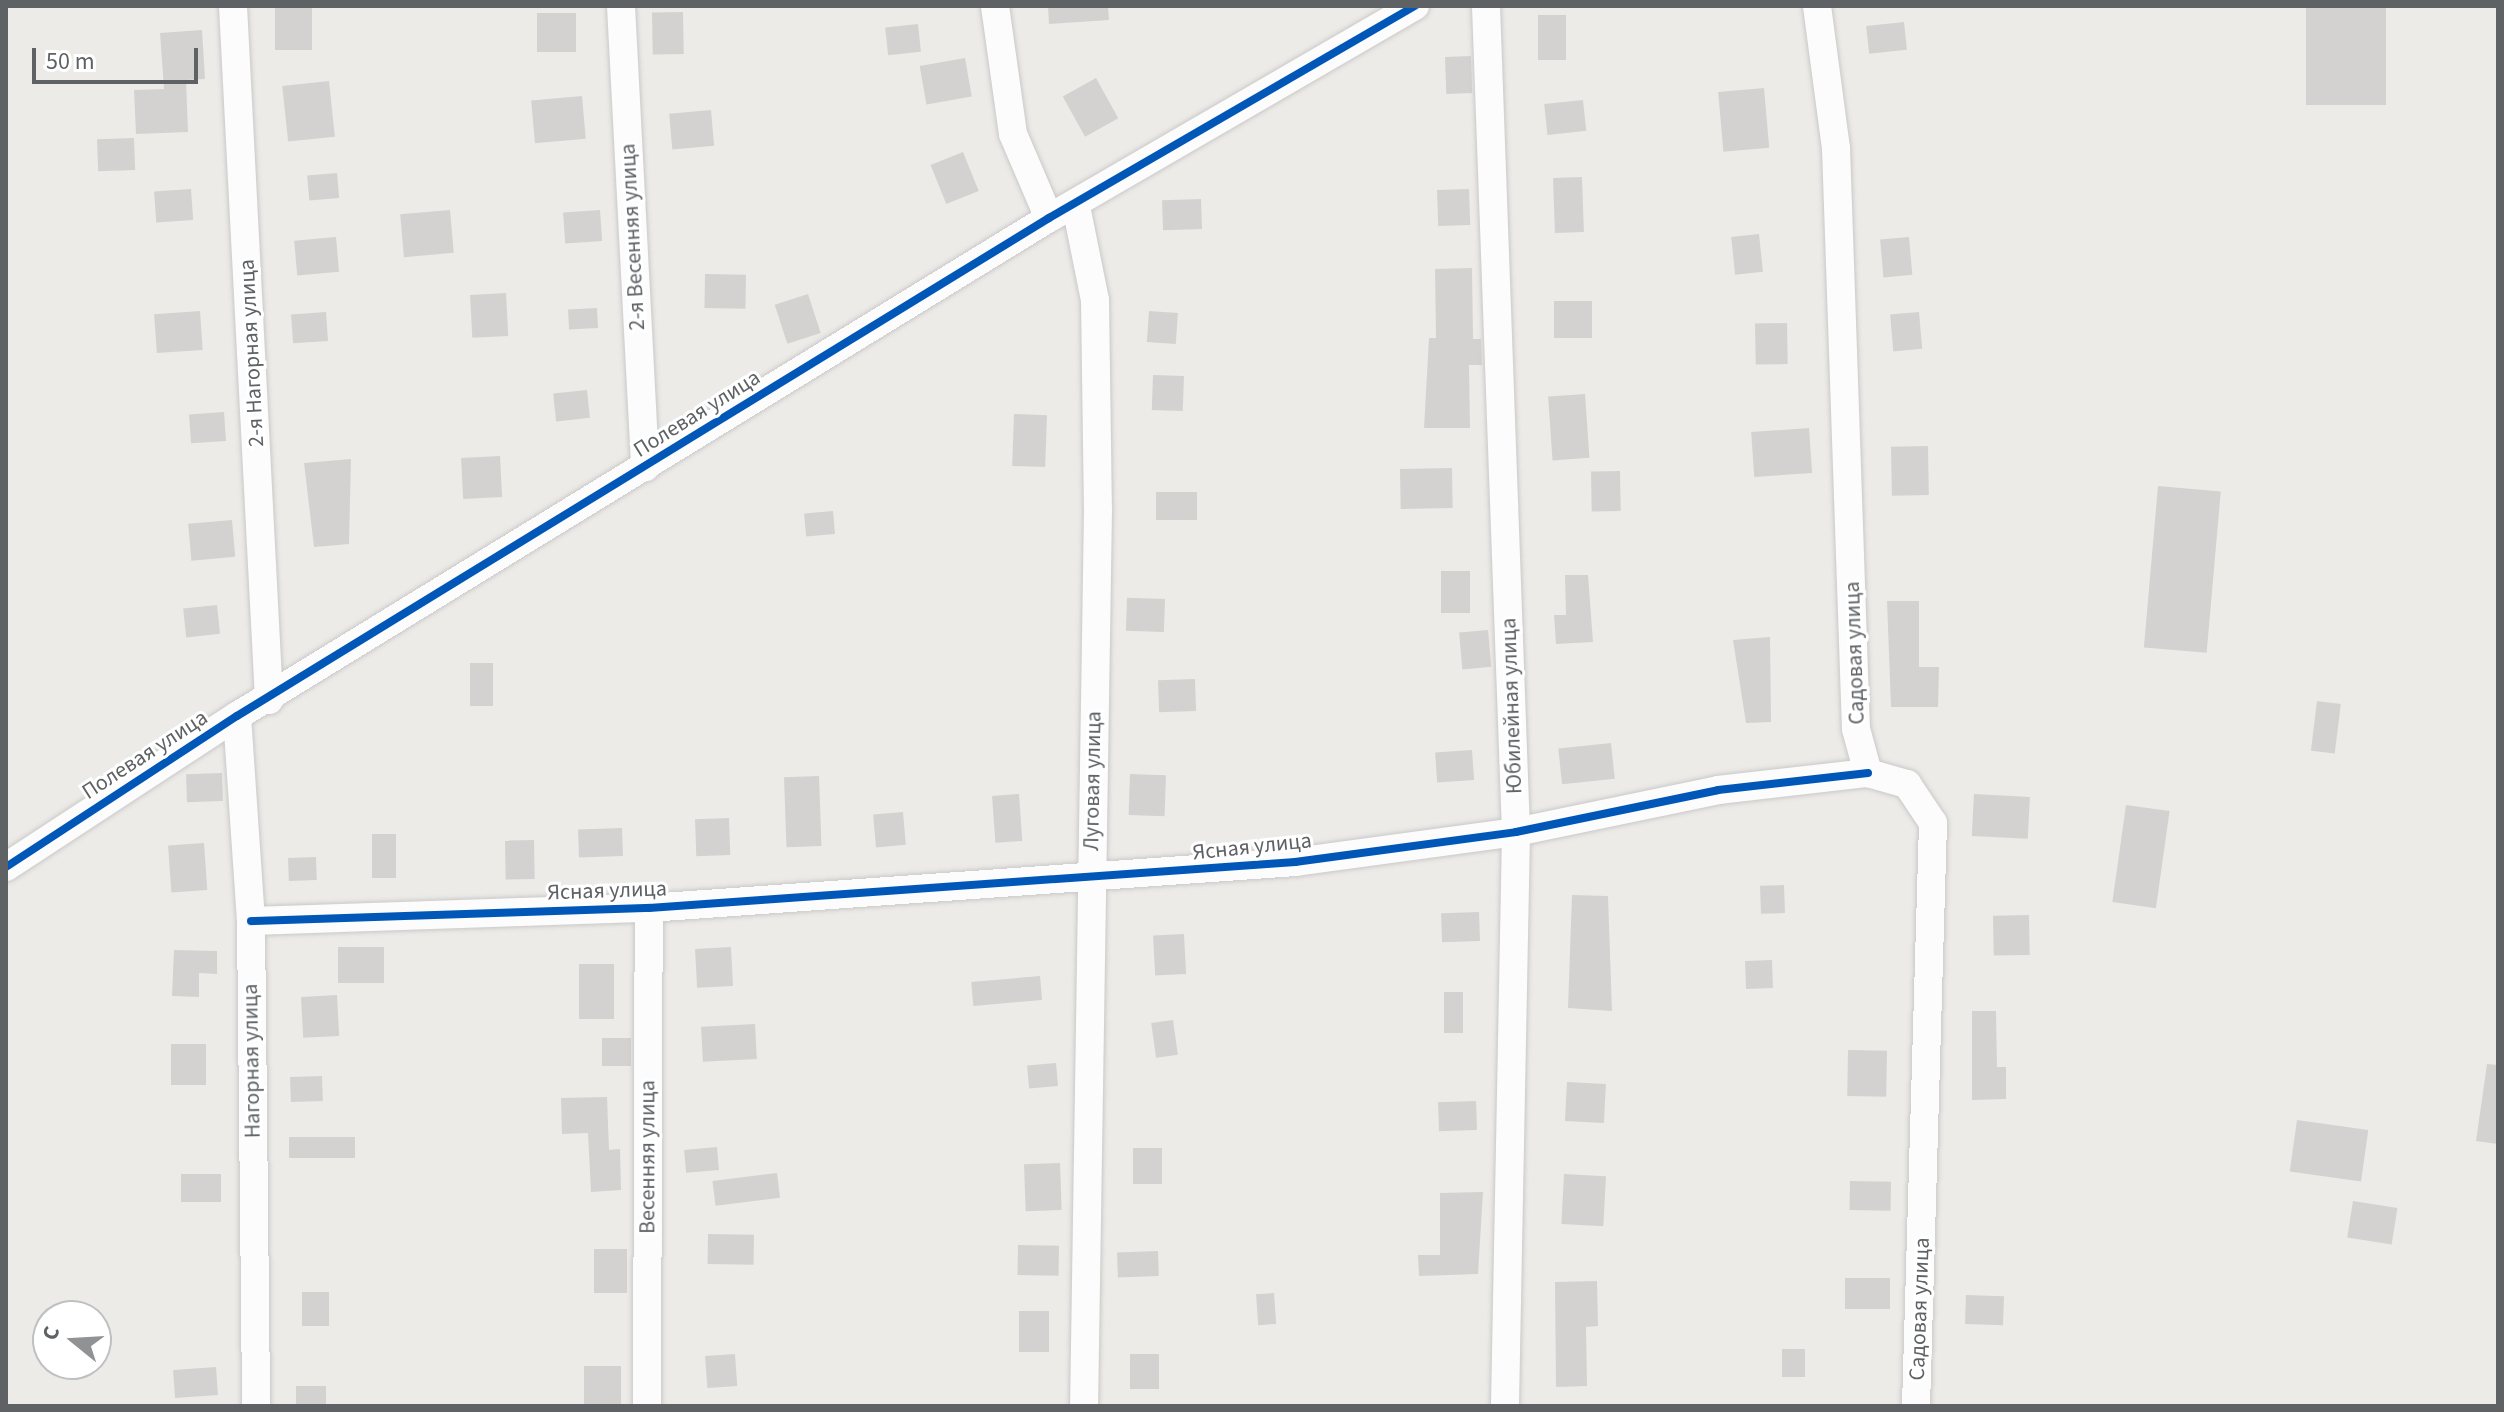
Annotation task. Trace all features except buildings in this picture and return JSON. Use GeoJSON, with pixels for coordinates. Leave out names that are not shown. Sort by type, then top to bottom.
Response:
{"type":"FeatureCollection","features":[{"type":"Feature","properties":{"kind":"street","name":"2-я Нагорная улица"},"geometry":{"type":"LineString","coordinates":[[233,6],[269,700]]}},
{"type":"Feature","properties":{"kind":"street","name":"2-я Весенняя улица"},"geometry":{"type":"LineString","coordinates":[[621,6],[645,467]]}},
{"type":"Feature","properties":{"kind":"street"},"geometry":{"type":"LineString","coordinates":[[995,6],[1013,134],[1049,218]]}},
{"type":"Feature","properties":{"kind":"street","name":"Юбилейная улица"},"geometry":{"type":"LineString","coordinates":[[1486,6],[1516,832],[1505,1406]]}},
{"type":"Feature","properties":{"kind":"street","name":"Садовая улица"},"geometry":{"type":"LineString","coordinates":[[1817,6],[1836,148],[1856,729],[1868,773],[1907,784],[1933,823],[1916,1406]]}},
{"type":"Feature","properties":{"kind":"street","name":"Полевая улица"},"geometry":{"type":"LineString","coordinates":[[6,867],[237,716],[269,700],[1049,218],[1076,206],[1401,10]]}},
{"type":"Feature","properties":{"kind":"street","name":"Луговая улица"},"geometry":{"type":"LineString","coordinates":[[1076,206],[1095,300],[1084,1406]]}},
{"type":"Feature","properties":{"kind":"street","name":"Нагорная улица"},"geometry":{"type":"LineString","coordinates":[[237,716],[251,921],[256,1406]]}},
{"type":"Feature","properties":{"kind":"street","name":"Ясная улица"},"geometry":{"type":"LineString","coordinates":[[251,921],[649,908],[1091,880],[1516,832],[1718,790],[1868,773]]}},
{"type":"Feature","properties":{"kind":"street","name":"Весенняя улица"},"geometry":{"type":"LineString","coordinates":[[647,1406],[649,908]]}},
{"type":"Feature","properties":{"kind":"cycle path"},"geometry":{"type":"LineString","coordinates":[[6,867],[237,716],[1049,218],[1415,6]]}},
{"type":"Feature","properties":{"kind":"cycle path"},"geometry":{"type":"LineString","coordinates":[[251,921],[649,908],[1295,862],[1516,832],[1718,790],[1868,773]]}}]}
